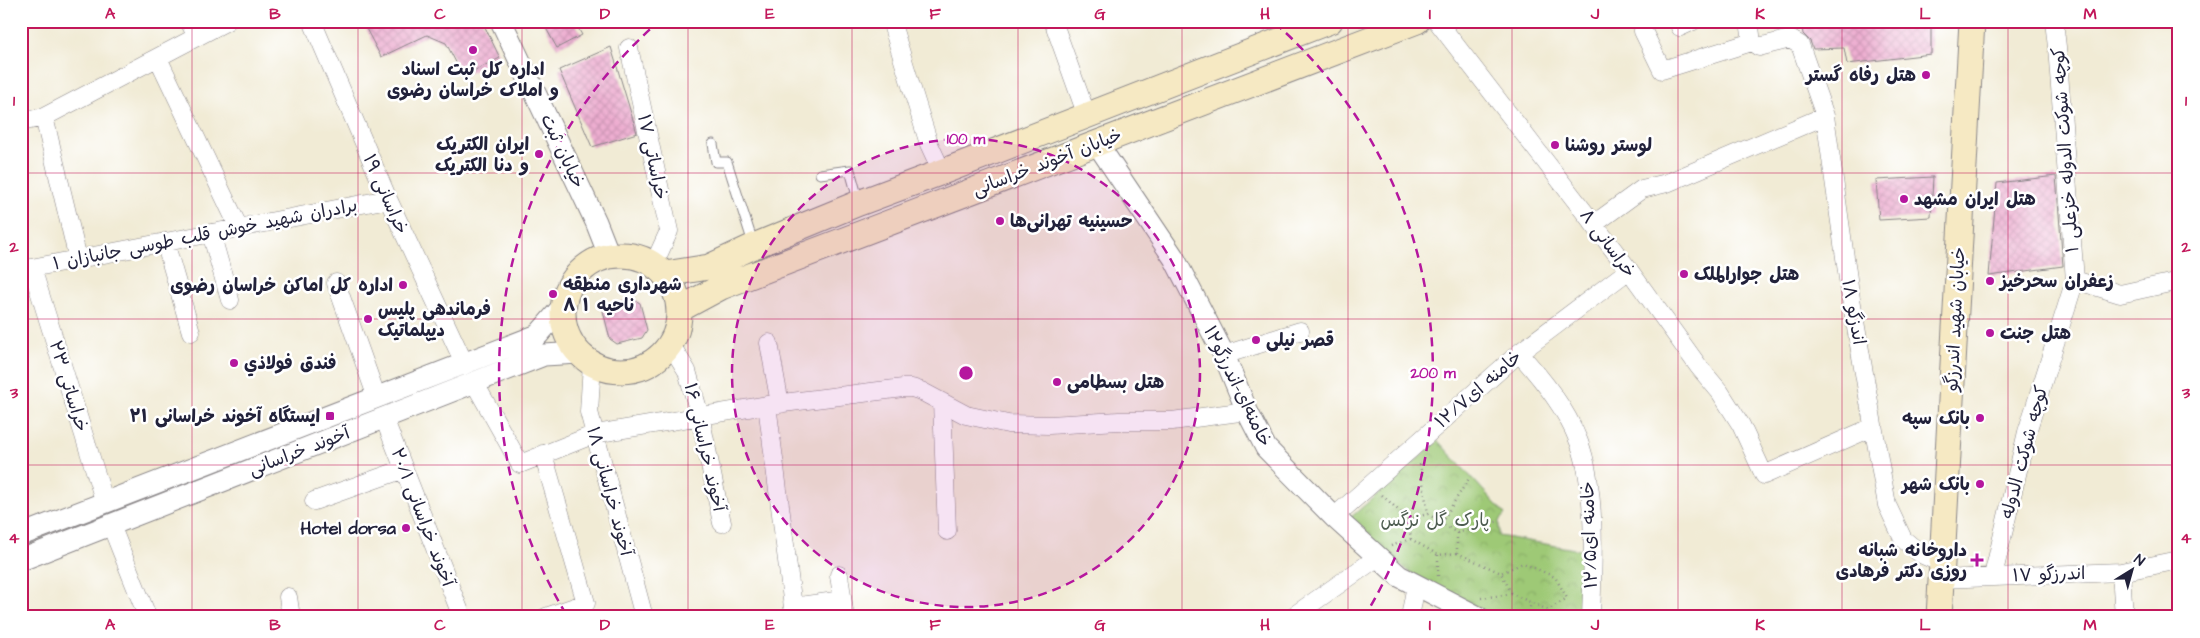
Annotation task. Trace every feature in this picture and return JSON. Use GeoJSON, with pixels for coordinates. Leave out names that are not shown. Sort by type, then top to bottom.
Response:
{"type":"FeatureCollection","features":[{"type":"Feature","properties":{"kind":"main road","name":"خیابان آخوند خراسانی"},"geometry":{"type":"LineString","coordinates":[[660,269],[708,267],[859,203],[1330,21]]}},
{"type":"Feature","properties":{"kind":"main road","name":"خیابان آخوند خراسانی"},"geometry":{"type":"LineString","coordinates":[[680,309],[721,288],[1096,142],[1417,21]]}},
{"type":"Feature","properties":{"kind":"main road","name":"خیابان شهید اندرزگو"},"geometry":{"type":"LineString","coordinates":[[1939,617],[1972,21]]}},
{"type":"Feature","properties":{"kind":"main road"},"geometry":{"type":"LineString","coordinates":[[625,254],[640,257],[660,269],[676,290],[680,309],[678,327],[671,345],[659,358],[644,367],[626,372],[609,370],[585,358],[569,339],[563,323],[563,306],[568,288],[578,273],[592,262],[609,255],[625,254]]}},
{"type":"Feature","properties":{"kind":"street"},"geometry":{"type":"LineString","coordinates":[[189,21],[198,37]]}},
{"type":"Feature","properties":{"kind":"street"},"geometry":{"type":"LineString","coordinates":[[21,122],[44,116],[227,21]]}},
{"type":"Feature","properties":{"kind":"street","name":"خیابان ثبت"},"geometry":{"type":"LineString","coordinates":[[501,21],[596,222],[609,255]]}},
{"type":"Feature","properties":{"kind":"street"},"geometry":{"type":"LineString","coordinates":[[891,21],[929,144],[942,172]]}},
{"type":"Feature","properties":{"kind":"street"},"geometry":{"type":"LineString","coordinates":[[1053,21],[1087,116]]}},
{"type":"Feature","properties":{"kind":"street","name":"خراسانی ۸"},"geometry":{"type":"LineString","coordinates":[[1437,21],[1594,224],[1683,346],[1720,392],[1741,425],[1764,475],[1873,427]]}},
{"type":"Feature","properties":{"kind":"street"},"geometry":{"type":"LineString","coordinates":[[1643,31],[1662,70],[1752,42],[1748,21]]}},
{"type":"Feature","properties":{"kind":"street","name":"کوچه شوکت الدوله خزعلی ۱"},"geometry":{"type":"LineString","coordinates":[[2054,21],[2074,280]]}},
{"type":"Feature","properties":{"kind":"street","name":"خراسانی ۱۹"},"geometry":{"type":"LineString","coordinates":[[315,22],[388,199],[470,373],[520,464],[543,454]]}},
{"type":"Feature","properties":{"kind":"street","name":"اندزگو ۱۸"},"geometry":{"type":"LineString","coordinates":[[1752,42],[1759,47],[1790,39],[1800,46],[1825,116],[1850,293],[1887,505],[1903,539],[1941,571]]}},
{"type":"Feature","properties":{"kind":"street","name":"خراساتی ۱۷"},"geometry":{"type":"LineString","coordinates":[[629,48],[670,231],[660,269]]}},
{"type":"Feature","properties":{"kind":"street"},"geometry":{"type":"LineString","coordinates":[[158,58],[239,228]]}},
{"type":"Feature","properties":{"kind":"street"},"geometry":{"type":"LineString","coordinates":[[44,116],[78,259]]}},
{"type":"Feature","properties":{"kind":"street"},"geometry":{"type":"LineString","coordinates":[[1594,224],[1642,189],[1668,184],[1825,116]]}},
{"type":"Feature","properties":{"kind":"street","name":"خامنه‌ای-اندرزگو۱۲"},"geometry":{"type":"LineString","coordinates":[[1096,142],[1174,258],[1224,355],[1247,411],[1266,448],[1334,517],[1399,576],[1470,612]]}},
{"type":"Feature","properties":{"kind":"street","name":"برادران شهید خوش قلب طوسی جانبازان ۱"},"geometry":{"type":"LineString","coordinates":[[27,269],[388,199]]}},
{"type":"Feature","properties":{"kind":"street"},"geometry":{"type":"LineString","coordinates":[[211,233],[230,300]]}},
{"type":"Feature","properties":{"kind":"street"},"geometry":{"type":"LineString","coordinates":[[165,242],[191,332]]}},
{"type":"Feature","properties":{"kind":"street","name":"خراساتی ۲۳"},"geometry":{"type":"LineString","coordinates":[[27,269],[105,503]]}},
{"type":"Feature","properties":{"kind":"street","name":"خامنه ای۱۲/۷"},"geometry":{"type":"LineString","coordinates":[[1334,517],[1519,353],[1629,270]]}},
{"type":"Feature","properties":{"kind":"street"},"geometry":{"type":"LineString","coordinates":[[2074,280],[2120,294],[2179,281]]}},
{"type":"Feature","properties":{"kind":"street","name":"کوچه شوکت الدوله"},"geometry":{"type":"LineString","coordinates":[[1993,576],[2027,432],[2074,280]]}},
{"type":"Feature","properties":{"kind":"street","name":"آخوند خراسانی ۲۰/۱"},"geometry":{"type":"LineString","coordinates":[[336,283],[404,469],[462,617]]}},
{"type":"Feature","properties":{"kind":"street","name":"آخوند خراسانی"},"geometry":{"type":"LineString","coordinates":[[21,560],[111,525],[381,408],[470,373],[538,336],[563,306]]}},
{"type":"Feature","properties":{"kind":"street"},"geometry":{"type":"LineString","coordinates":[[1224,355],[1300,331]]}},
{"type":"Feature","properties":{"kind":"street"},"geometry":{"type":"LineString","coordinates":[[769,343],[793,607],[843,608],[839,575]]}},
{"type":"Feature","properties":{"kind":"street","name":"آخوند خراسانی ۱۶"},"geometry":{"type":"LineString","coordinates":[[671,345],[687,371],[700,416],[722,523]]}},
{"type":"Feature","properties":{"kind":"street","name":"خامنه ای۱۲/۵"},"geometry":{"type":"LineString","coordinates":[[1519,353],[1544,382],[1567,418],[1579,442],[1586,469],[1592,526],[1591,617]]}},
{"type":"Feature","properties":{"kind":"street","name":"آخوند خراسانی"},"geometry":{"type":"LineString","coordinates":[[470,373],[544,355],[585,358]]}},
{"type":"Feature","properties":{"kind":"street","name":"آخوند خراسانی ۱۸"},"geometry":{"type":"LineString","coordinates":[[585,358],[589,412],[644,617]]}},
{"type":"Feature","properties":{"kind":"street"},"geometry":{"type":"LineString","coordinates":[[546,617],[586,603],[543,454],[595,434],[774,404],[912,388],[966,415],[1008,424],[1172,421],[1247,411]]}},
{"type":"Feature","properties":{"kind":"street"},"geometry":{"type":"LineString","coordinates":[[942,402],[947,531]]}},
{"type":"Feature","properties":{"kind":"street","name":"آخوند خراسانی"},"geometry":{"type":"LineString","coordinates":[[21,535],[105,503],[381,408]]}},
{"type":"Feature","properties":{"kind":"street"},"geometry":{"type":"LineString","coordinates":[[314,501],[404,469]]}},
{"type":"Feature","properties":{"kind":"street"},"geometry":{"type":"LineString","coordinates":[[111,525],[146,613]]}},
{"type":"Feature","properties":{"kind":"street"},"geometry":{"type":"LineString","coordinates":[[1292,617],[1378,557]]}},
{"type":"Feature","properties":{"kind":"street","name":"اندرزگو ۱۷"},"geometry":{"type":"LineString","coordinates":[[1993,576],[2121,572],[2179,560]]}},
{"type":"Feature","properties":{"kind":"street"},"geometry":{"type":"LineString","coordinates":[[1941,571],[1993,576]]}},
{"type":"Feature","properties":{"kind":"street"},"geometry":{"type":"LineString","coordinates":[[2121,572],[2124,617]]}},
{"type":"Feature","properties":{"kind":"street"},"geometry":{"type":"LineString","coordinates":[[1410,617],[1416,585]]}},
{"type":"Feature","properties":{"kind":"street"},"geometry":{"type":"LineString","coordinates":[[288,597],[290,617]]}},
{"type":"Feature","properties":{"kind":"lane"},"geometry":{"type":"LineString","coordinates":[[713,144],[716,162],[727,162],[754,246]]}},
{"type":"Feature","properties":{"kind":"lane"},"geometry":{"type":"LineString","coordinates":[[820,174],[850,170],[859,203]]}},
{"type":"Feature","properties":{"kind":"path"},"geometry":{"type":"LineString","coordinates":[[1415,445],[1428,514],[1457,533],[1500,521]]}},
{"type":"Feature","properties":{"kind":"path"},"geometry":{"type":"LineString","coordinates":[[1441,523],[1470,477]]}},
{"type":"Feature","properties":{"kind":"path"},"geometry":{"type":"LineString","coordinates":[[1371,484],[1408,519],[1411,539],[1438,555],[1458,553],[1501,573],[1512,594]]}},
{"type":"Feature","properties":{"kind":"path"},"geometry":{"type":"LineString","coordinates":[[1408,519],[1428,514]]}},
{"type":"Feature","properties":{"kind":"path"},"geometry":{"type":"LineString","coordinates":[[1457,533],[1458,553]]}},
{"type":"Feature","properties":{"kind":"path"},"geometry":{"type":"LineString","coordinates":[[1470,612],[1465,600],[1512,594],[1548,610],[1567,598],[1555,577],[1524,563],[1501,573]]}},
{"type":"Feature","properties":{"kind":"path"},"geometry":{"type":"LineString","coordinates":[[1528,617],[1531,602]]}},
{"type":"Feature","properties":{"kind":"green space","name":"پارک گل نرگس"},"geometry":{"type":"Polygon","coordinates":[[[1438,441],[1505,514],[1499,521],[1499,536],[1586,551],[1585,617],[1495,617],[1406,570],[1350,518],[1438,441]]]}},
{"type":"Feature","properties":{"kind":"building","name":"اداره کل ثبت اسناد و املاک خراسان رضوی"},"geometry":{"type":"Polygon","coordinates":[[[362,21],[482,21],[500,58],[463,76],[446,43],[427,35],[381,57],[362,21]]]}},
{"type":"Feature","properties":{"kind":"building"},"geometry":{"type":"Polygon","coordinates":[[[542,21],[574,21],[582,35],[557,48],[542,21]]]}},
{"type":"Feature","properties":{"kind":"building"},"geometry":{"type":"Polygon","coordinates":[[[1801,21],[1931,21],[1931,54],[1847,64],[1844,48],[1813,49],[1810,41],[1803,34],[1801,21]]]}},
{"type":"Feature","properties":{"kind":"building"},"geometry":{"type":"Polygon","coordinates":[[[611,47],[637,133],[592,147],[559,70],[611,47]]]}},
{"type":"Feature","properties":{"kind":"building"},"geometry":{"type":"Polygon","coordinates":[[[2056,176],[2063,266],[1989,276],[1997,183],[2056,176]]]}},
{"type":"Feature","properties":{"kind":"building","name":"هتل ایران مشهد"},"geometry":{"type":"Polygon","coordinates":[[[1933,177],[1931,217],[1879,220],[1876,180],[1933,177]]]}},
{"type":"Feature","properties":{"kind":"building"},"geometry":{"type":"Polygon","coordinates":[[[633,299],[640,303],[647,330],[642,338],[617,344],[610,339],[603,311],[607,305],[633,299]]]}},
{"type":"Feature","properties":{"kind":"place","name":"اداره کل ثبت اسناد و املاک خراسان رضوی"},"geometry":{"type":"Point","coordinates":[473,50]}},
{"type":"Feature","properties":{"kind":"place","name":"هتل رفاه گستر"},"geometry":{"type":"Point","coordinates":[1926,75]}},
{"type":"Feature","properties":{"kind":"place","name":"لوستر روشنا"},"geometry":{"type":"Point","coordinates":[1555,145]}},
{"type":"Feature","properties":{"kind":"place","name":"ایران الکتریک و دنا الکتریک"},"geometry":{"type":"Point","coordinates":[539,154]}},
{"type":"Feature","properties":{"kind":"place","name":"هتل ایران مشهد"},"geometry":{"type":"Point","coordinates":[1904,199]}},
{"type":"Feature","properties":{"kind":"place","name":"حسینیه تهرانی‌ها"},"geometry":{"type":"Point","coordinates":[1000,221]}},
{"type":"Feature","properties":{"kind":"place","name":"هتل جوارالملک"},"geometry":{"type":"Point","coordinates":[1684,274]}},
{"type":"Feature","properties":{"kind":"place","name":"زعفران سحرخیز"},"geometry":{"type":"Point","coordinates":[1990,281]}},
{"type":"Feature","properties":{"kind":"place","name":"اداره کل اماکن خراسان رضوی"},"geometry":{"type":"Point","coordinates":[403,285]}},
{"type":"Feature","properties":{"kind":"place","name":"شهرداری منطقه ۸ ناحیه ۱"},"geometry":{"type":"Point","coordinates":[553,294]}},
{"type":"Feature","properties":{"kind":"place","name":"فرماندهی پلیس دیپلماتیک"},"geometry":{"type":"Point","coordinates":[368,319]}},
{"type":"Feature","properties":{"kind":"place","name":"هتل جنت"},"geometry":{"type":"Point","coordinates":[1990,333]}},
{"type":"Feature","properties":{"kind":"place","name":"قصر نیلی"},"geometry":{"type":"Point","coordinates":[1256,340]}},
{"type":"Feature","properties":{"kind":"place","name":"فندق فولاذي"},"geometry":{"type":"Point","coordinates":[234,363]}},
{"type":"Feature","properties":{"kind":"place","name":"هتل بسطامی"},"geometry":{"type":"Point","coordinates":[1057,382]}},
{"type":"Feature","properties":{"kind":"place","name":"ایستگاه آخوند خراسانی ۲۱"},"geometry":{"type":"Point","coordinates":[330,416]}},
{"type":"Feature","properties":{"kind":"place","name":"بانک سپه"},"geometry":{"type":"Point","coordinates":[1980,418]}},
{"type":"Feature","properties":{"kind":"place","name":"بانک شهر"},"geometry":{"type":"Point","coordinates":[1980,484]}},
{"type":"Feature","properties":{"kind":"place","name":"Hotel dorsa"},"geometry":{"type":"Point","coordinates":[406,528]}},
{"type":"Feature","properties":{"kind":"place","name":"داروخانه شبانه روزی دکتر فرهادی"},"geometry":{"type":"Point","coordinates":[1977,560]}}]}
